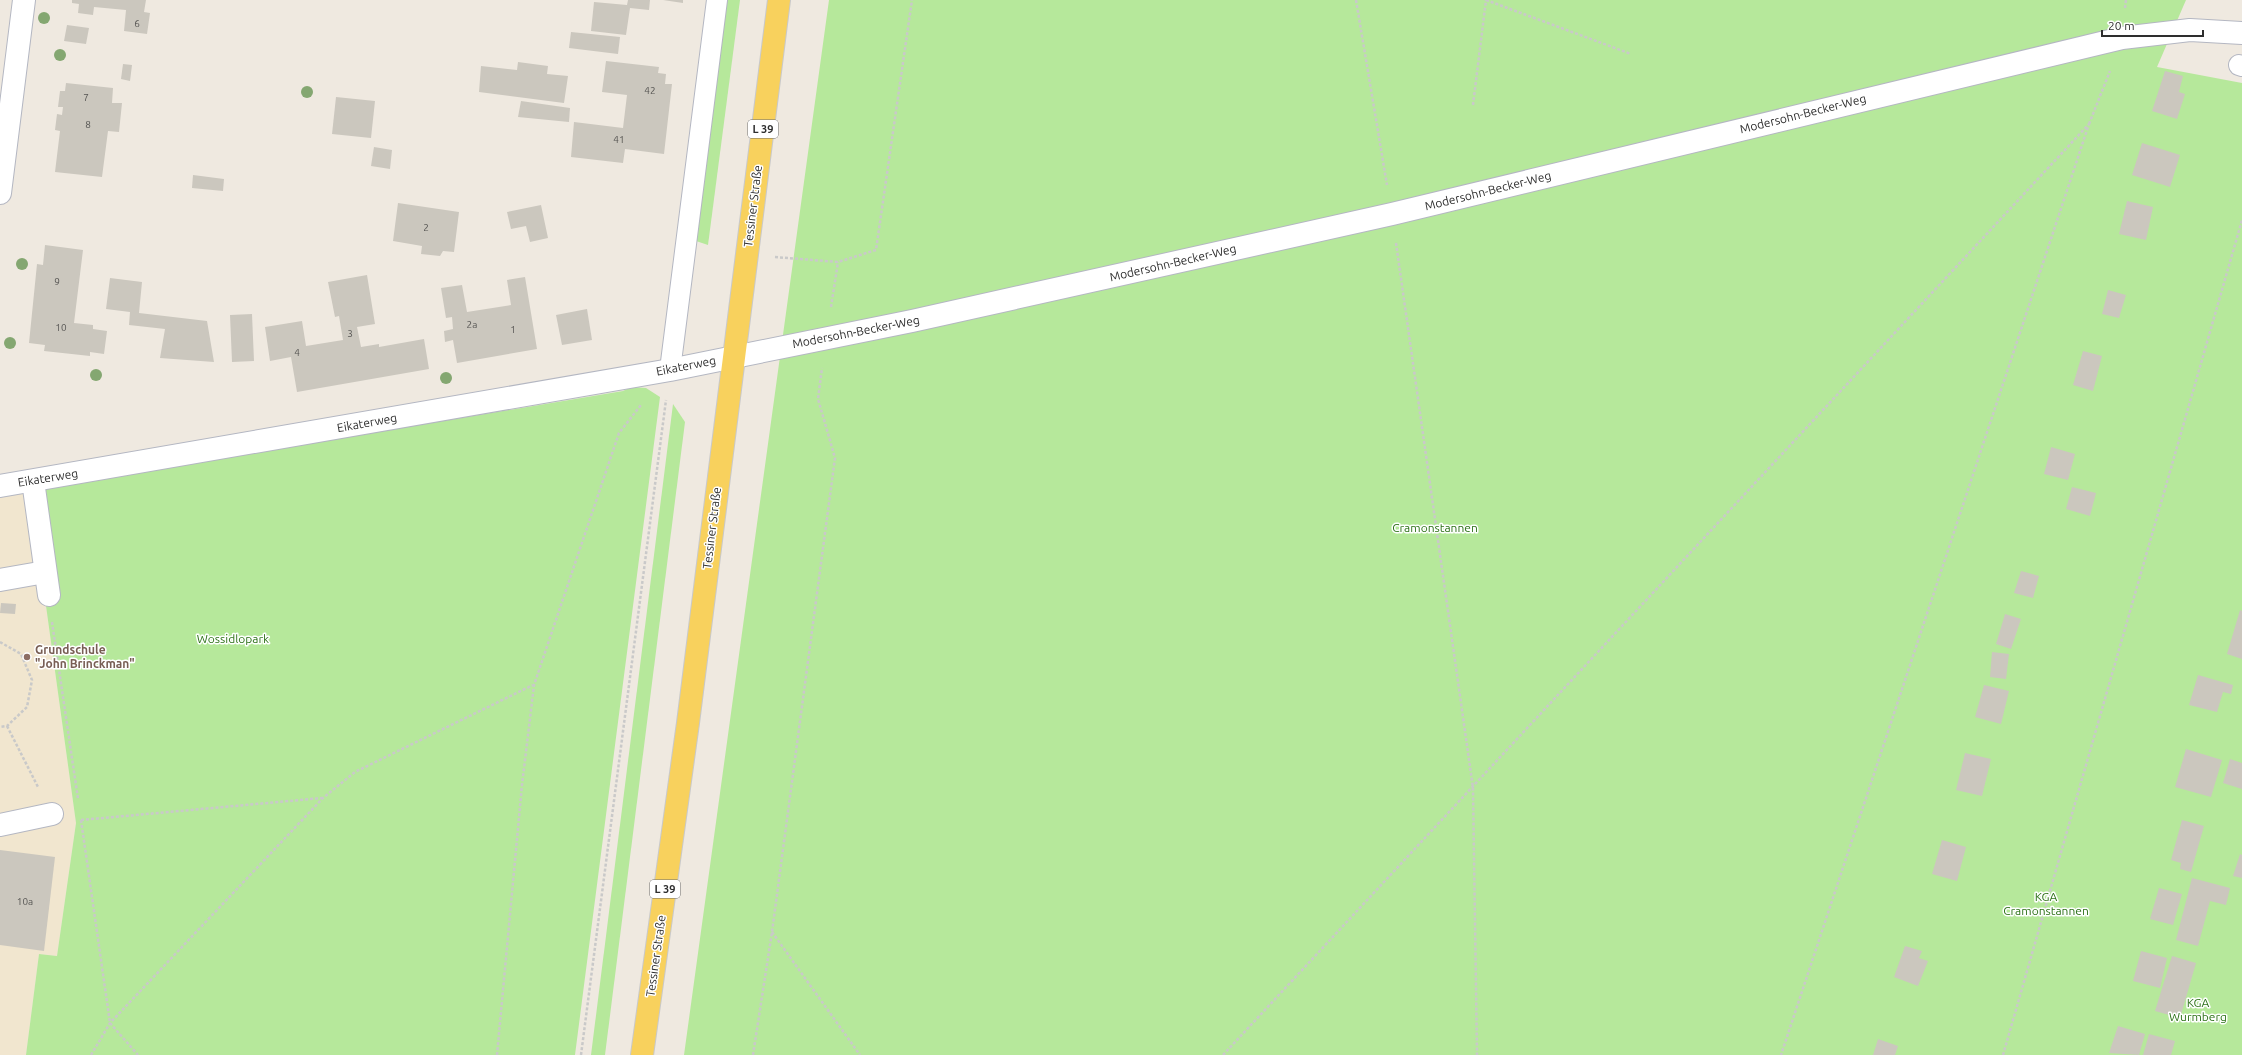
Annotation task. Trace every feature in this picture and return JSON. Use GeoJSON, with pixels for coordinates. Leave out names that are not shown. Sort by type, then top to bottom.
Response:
{"type":"FeatureCollection","features":[{"type":"Feature","properties":{"kind":"main road","name":"Tessiner Straße"},"geometry":{"type":"LineString","coordinates":[[642,1055],[688,723],[779,0]]}},
{"type":"Feature","properties":{"kind":"street"},"geometry":{"type":"LineString","coordinates":[[0,193],[24,0]]}},
{"type":"Feature","properties":{"kind":"street","name":"Modersohn-Becker-Weg"},"geometry":{"type":"LineString","coordinates":[[734,357],[912,321],[1392,214],[2122,38],[2190,30],[2242,33]]}},
{"type":"Feature","properties":{"kind":"street","name":"Eikaterweg"},"geometry":{"type":"LineString","coordinates":[[0,486],[670,370],[734,357]]}},
{"type":"Feature","properties":{"kind":"street"},"geometry":{"type":"LineString","coordinates":[[33,481],[49,595]]}},
{"type":"Feature","properties":{"kind":"street"},"geometry":{"type":"LineString","coordinates":[[0,580],[45,572]]}},
{"type":"Feature","properties":{"kind":"street"},"geometry":{"type":"LineString","coordinates":[[0,825],[52,814]]}},
{"type":"Feature","properties":{"kind":"lane"},"geometry":{"type":"LineString","coordinates":[[670,370],[717,0]]}},
{"type":"Feature","properties":{"kind":"path"},"geometry":{"type":"LineString","coordinates":[[838,262],[876,250],[912,0]]}},
{"type":"Feature","properties":{"kind":"path"},"geometry":{"type":"LineString","coordinates":[[1356,0],[1392,214],[1473,788],[1477,1055]]}},
{"type":"Feature","properties":{"kind":"path"},"geometry":{"type":"LineString","coordinates":[[1473,105],[1486,0],[1630,54]]}},
{"type":"Feature","properties":{"kind":"path"},"geometry":{"type":"LineString","coordinates":[[1781,1055],[2089,124],[2122,38]]}},
{"type":"Feature","properties":{"kind":"path"},"geometry":{"type":"LineString","coordinates":[[1223,1055],[1473,788],[2089,124]]}},
{"type":"Feature","properties":{"kind":"path"},"geometry":{"type":"LineString","coordinates":[[2003,1055],[2242,220]]}},
{"type":"Feature","properties":{"kind":"path"},"geometry":{"type":"LineString","coordinates":[[581,1055],[670,370]]}},
{"type":"Feature","properties":{"kind":"path"},"geometry":{"type":"LineString","coordinates":[[753,1055],[772,932],[835,458],[818,399]]}},
{"type":"Feature","properties":{"kind":"path"},"geometry":{"type":"LineString","coordinates":[[497,1055],[522,785],[534,685],[619,433],[642,404]]}},
{"type":"Feature","properties":{"kind":"path"},"geometry":{"type":"LineString","coordinates":[[49,595],[79,805]]}},
{"type":"Feature","properties":{"kind":"path"},"geometry":{"type":"LineString","coordinates":[[0,642],[21,654],[32,680],[27,707],[7,726],[0,727]]}},
{"type":"Feature","properties":{"kind":"path"},"geometry":{"type":"LineString","coordinates":[[91,1055],[110,1023],[323,798],[355,772],[534,685]]}},
{"type":"Feature","properties":{"kind":"path"},"geometry":{"type":"LineString","coordinates":[[7,726],[52,814]]}},
{"type":"Feature","properties":{"kind":"path"},"geometry":{"type":"LineString","coordinates":[[81,820],[323,798]]}},
{"type":"Feature","properties":{"kind":"path"},"geometry":{"type":"LineString","coordinates":[[80,813],[110,1023],[138,1055]]}},
{"type":"Feature","properties":{"kind":"path"},"geometry":{"type":"LineString","coordinates":[[772,932],[860,1055]]}},
{"type":"Feature","properties":{"kind":"shaded area","name":"Grundschule \"John Brinckman\""},"geometry":{"type":"Polygon","coordinates":[[[0,490],[30,490],[76,823],[57,956],[39,954],[26,1055],[0,1055],[0,490]]]}},
{"type":"Feature","properties":{"kind":"green space"},"geometry":{"type":"Polygon","coordinates":[[[726,0],[740,0],[708,245],[696,241],[726,0]]]}},
{"type":"Feature","properties":{"kind":"green space","name":"Cramonstannen"},"geometry":{"type":"Polygon","coordinates":[[[829,0],[2186,0],[2157,67],[2242,83],[2242,1055],[684,1055],[829,0]]]}},
{"type":"Feature","properties":{"kind":"green space","name":"Wossidlopark"},"geometry":{"type":"Polygon","coordinates":[[[631,387],[646,388],[660,397],[575,1055],[26,1055],[39,954],[57,956],[76,823],[30,490],[623,391],[631,387]]]}},
{"type":"Feature","properties":{"kind":"green space"},"geometry":{"type":"Polygon","coordinates":[[[673,404],[685,422],[605,1055],[591,1055],[673,404]]]}},
{"type":"Feature","properties":{"kind":"building"},"geometry":{"type":"Polygon","coordinates":[[[72,0],[146,0],[144,12],[150,13],[147,34],[124,31],[126,10],[94,7],[93,15],[78,13],[79,4],[72,3],[72,0]]]}},
{"type":"Feature","properties":{"kind":"building"},"geometry":{"type":"Polygon","coordinates":[[[628,0],[650,0],[649,10],[630,8],[626,35],[591,31],[594,2],[627,5],[628,0]]]}},
{"type":"Feature","properties":{"kind":"building"},"geometry":{"type":"Polygon","coordinates":[[[663,0],[683,0],[683,3],[663,0]]]}},
{"type":"Feature","properties":{"kind":"building"},"geometry":{"type":"Polygon","coordinates":[[[67,25],[89,28],[86,44],[64,41],[67,25]]]}},
{"type":"Feature","properties":{"kind":"building"},"geometry":{"type":"Polygon","coordinates":[[[571,32],[620,37],[618,54],[569,48],[571,32]]]}},
{"type":"Feature","properties":{"kind":"building"},"geometry":{"type":"Polygon","coordinates":[[[606,61],[659,67],[658,73],[666,74],[665,84],[672,84],[664,154],[625,149],[623,163],[571,157],[574,122],[623,128],[627,95],[602,92],[606,61]]]}},
{"type":"Feature","properties":{"kind":"building"},"geometry":{"type":"Polygon","coordinates":[[[518,62],[548,66],[547,74],[568,76],[564,103],[479,92],[481,66],[517,70],[518,62]]]}},
{"type":"Feature","properties":{"kind":"building"},"geometry":{"type":"Polygon","coordinates":[[[123,64],[132,65],[130,81],[121,79],[123,64]]]}},
{"type":"Feature","properties":{"kind":"building"},"geometry":{"type":"Polygon","coordinates":[[[2165,71],[2183,76],[2179,92],[2185,94],[2177,119],[2152,111],[2165,71]]]}},
{"type":"Feature","properties":{"kind":"building"},"geometry":{"type":"Polygon","coordinates":[[[66,83],[113,88],[112,103],[122,103],[119,132],[108,131],[102,177],[55,172],[60,131],[55,130],[57,114],[62,115],[63,107],[58,107],[60,91],[65,91],[66,83]]]}},
{"type":"Feature","properties":{"kind":"building"},"geometry":{"type":"Polygon","coordinates":[[[336,97],[375,101],[371,138],[332,134],[336,97]]]}},
{"type":"Feature","properties":{"kind":"building"},"geometry":{"type":"Polygon","coordinates":[[[521,101],[570,108],[569,122],[518,117],[521,101]]]}},
{"type":"Feature","properties":{"kind":"building"},"geometry":{"type":"Polygon","coordinates":[[[2142,143],[2180,155],[2170,187],[2132,175],[2142,143]]]}},
{"type":"Feature","properties":{"kind":"building"},"geometry":{"type":"Polygon","coordinates":[[[374,147],[392,150],[390,169],[371,166],[374,147]]]}},
{"type":"Feature","properties":{"kind":"building"},"geometry":{"type":"Polygon","coordinates":[[[193,175],[224,179],[223,191],[192,188],[193,175]]]}},
{"type":"Feature","properties":{"kind":"building"},"geometry":{"type":"Polygon","coordinates":[[[2127,201],[2153,207],[2146,240],[2119,234],[2127,201]]]}},
{"type":"Feature","properties":{"kind":"building"},"geometry":{"type":"Polygon","coordinates":[[[398,203],[459,212],[454,252],[443,251],[440,256],[421,254],[422,246],[393,241],[398,203]]]}},
{"type":"Feature","properties":{"kind":"building"},"geometry":{"type":"Polygon","coordinates":[[[541,205],[548,238],[530,242],[526,226],[511,229],[507,212],[541,205]]]}},
{"type":"Feature","properties":{"kind":"building"},"geometry":{"type":"Polygon","coordinates":[[[45,245],[83,250],[74,323],[93,325],[93,329],[107,331],[104,354],[90,352],[90,356],[44,351],[45,345],[29,343],[37,264],[43,265],[45,245]]]}},
{"type":"Feature","properties":{"kind":"building"},"geometry":{"type":"Polygon","coordinates":[[[367,275],[375,324],[357,327],[361,347],[379,344],[379,347],[424,339],[429,369],[297,392],[291,357],[270,361],[265,327],[302,321],[306,346],[343,340],[339,316],[335,317],[328,282],[367,275]]]}},
{"type":"Feature","properties":{"kind":"building"},"geometry":{"type":"Polygon","coordinates":[[[525,277],[537,349],[457,363],[453,340],[445,342],[444,331],[453,329],[452,317],[446,318],[441,288],[462,285],[467,312],[511,305],[507,280],[525,277]]]}},
{"type":"Feature","properties":{"kind":"building"},"geometry":{"type":"Polygon","coordinates":[[[110,278],[142,282],[139,313],[207,321],[214,362],[160,358],[165,329],[129,325],[130,312],[106,309],[110,278]]]}},
{"type":"Feature","properties":{"kind":"building"},"geometry":{"type":"Polygon","coordinates":[[[2108,290],[2126,295],[2119,318],[2102,314],[2108,290]]]}},
{"type":"Feature","properties":{"kind":"building"},"geometry":{"type":"Polygon","coordinates":[[[587,309],[592,340],[562,345],[556,315],[587,309]]]}},
{"type":"Feature","properties":{"kind":"building"},"geometry":{"type":"Polygon","coordinates":[[[252,314],[254,361],[232,362],[230,315],[252,314]]]}},
{"type":"Feature","properties":{"kind":"building"},"geometry":{"type":"Polygon","coordinates":[[[2083,351],[2102,356],[2093,391],[2073,385],[2083,351]]]}},
{"type":"Feature","properties":{"kind":"building"},"geometry":{"type":"Polygon","coordinates":[[[2051,447],[2075,454],[2068,480],[2044,474],[2051,447]]]}},
{"type":"Feature","properties":{"kind":"building"},"geometry":{"type":"Polygon","coordinates":[[[2072,487],[2096,493],[2090,516],[2066,509],[2072,487]]]}},
{"type":"Feature","properties":{"kind":"building"},"geometry":{"type":"Polygon","coordinates":[[[2021,571],[2039,576],[2033,598],[2014,593],[2021,571]]]}},
{"type":"Feature","properties":{"kind":"building"},"geometry":{"type":"Polygon","coordinates":[[[1,603],[16,604],[15,614],[0,613],[1,603]]]}},
{"type":"Feature","properties":{"kind":"building"},"geometry":{"type":"Polygon","coordinates":[[[2240,610],[2242,611],[2242,659],[2227,654],[2240,610]]]}},
{"type":"Feature","properties":{"kind":"building"},"geometry":{"type":"Polygon","coordinates":[[[2005,614],[2021,619],[2011,649],[1996,644],[2005,614]]]}},
{"type":"Feature","properties":{"kind":"building"},"geometry":{"type":"Polygon","coordinates":[[[1992,652],[2009,654],[2006,679],[1990,677],[1992,652]]]}},
{"type":"Feature","properties":{"kind":"building"},"geometry":{"type":"Polygon","coordinates":[[[2198,675],[2233,685],[2231,694],[2223,692],[2217,712],[2189,705],[2198,675]]]}},
{"type":"Feature","properties":{"kind":"building"},"geometry":{"type":"Polygon","coordinates":[[[1984,685],[2009,691],[2001,724],[1975,717],[1984,685]]]}},
{"type":"Feature","properties":{"kind":"building"},"geometry":{"type":"Polygon","coordinates":[[[2186,749],[2222,760],[2211,797],[2175,787],[2186,749]]]}},
{"type":"Feature","properties":{"kind":"building"},"geometry":{"type":"Polygon","coordinates":[[[1965,753],[1991,759],[1982,796],[1956,790],[1965,753]]]}},
{"type":"Feature","properties":{"kind":"building"},"geometry":{"type":"Polygon","coordinates":[[[2230,759],[2242,763],[2242,789],[2223,783],[2230,759]]]}},
{"type":"Feature","properties":{"kind":"building"},"geometry":{"type":"Polygon","coordinates":[[[2182,820],[2204,826],[2191,872],[2180,869],[2181,863],[2171,860],[2182,820]]]}},
{"type":"Feature","properties":{"kind":"building"},"geometry":{"type":"Polygon","coordinates":[[[1942,840],[1966,847],[1957,881],[1932,874],[1942,840]]]}},
{"type":"Feature","properties":{"kind":"building"},"geometry":{"type":"Polygon","coordinates":[[[0,850],[55,857],[44,951],[0,945],[0,850]]]}},
{"type":"Feature","properties":{"kind":"building"},"geometry":{"type":"Polygon","coordinates":[[[2240,854],[2242,855],[2242,878],[2233,876],[2240,854]]]}},
{"type":"Feature","properties":{"kind":"building"},"geometry":{"type":"Polygon","coordinates":[[[2192,878],[2230,888],[2226,905],[2210,901],[2198,946],[2176,940],[2192,878]]]}},
{"type":"Feature","properties":{"kind":"building"},"geometry":{"type":"Polygon","coordinates":[[[2159,888],[2182,894],[2173,925],[2150,919],[2159,888]]]}},
{"type":"Feature","properties":{"kind":"building"},"geometry":{"type":"Polygon","coordinates":[[[1905,946],[1922,951],[1919,958],[1928,961],[1918,986],[1894,977],[1905,946]]]}},
{"type":"Feature","properties":{"kind":"building"},"geometry":{"type":"Polygon","coordinates":[[[2141,951],[2167,958],[2160,988],[2133,981],[2141,951]]]}},
{"type":"Feature","properties":{"kind":"building"},"geometry":{"type":"Polygon","coordinates":[[[2172,956],[2196,963],[2180,1018],[2155,1011],[2172,956]]]}},
{"type":"Feature","properties":{"kind":"building"},"geometry":{"type":"Polygon","coordinates":[[[2118,1026],[2145,1034],[2139,1055],[2109,1053],[2118,1026]]]}},
{"type":"Feature","properties":{"kind":"building"},"geometry":{"type":"Polygon","coordinates":[[[2149,1034],[2175,1041],[2171,1055],[2143,1055],[2149,1034]]]}},
{"type":"Feature","properties":{"kind":"building"},"geometry":{"type":"Polygon","coordinates":[[[1878,1039],[1898,1046],[1895,1055],[1873,1055],[1878,1039]]]}},
{"type":"Feature","properties":{"kind":"place","name":"Grundschule \"John Brinckman\""},"geometry":{"type":"Point","coordinates":[27,657]}},
{"type":"Feature","properties":{"kind":"park label","name":"KGA Cramonstannen"},"geometry":{"type":"Point","coordinates":[2046,904]}},
{"type":"Feature","properties":{"kind":"park label","name":"KGA Wurmberg"},"geometry":{"type":"Point","coordinates":[2198,1010]}}]}
